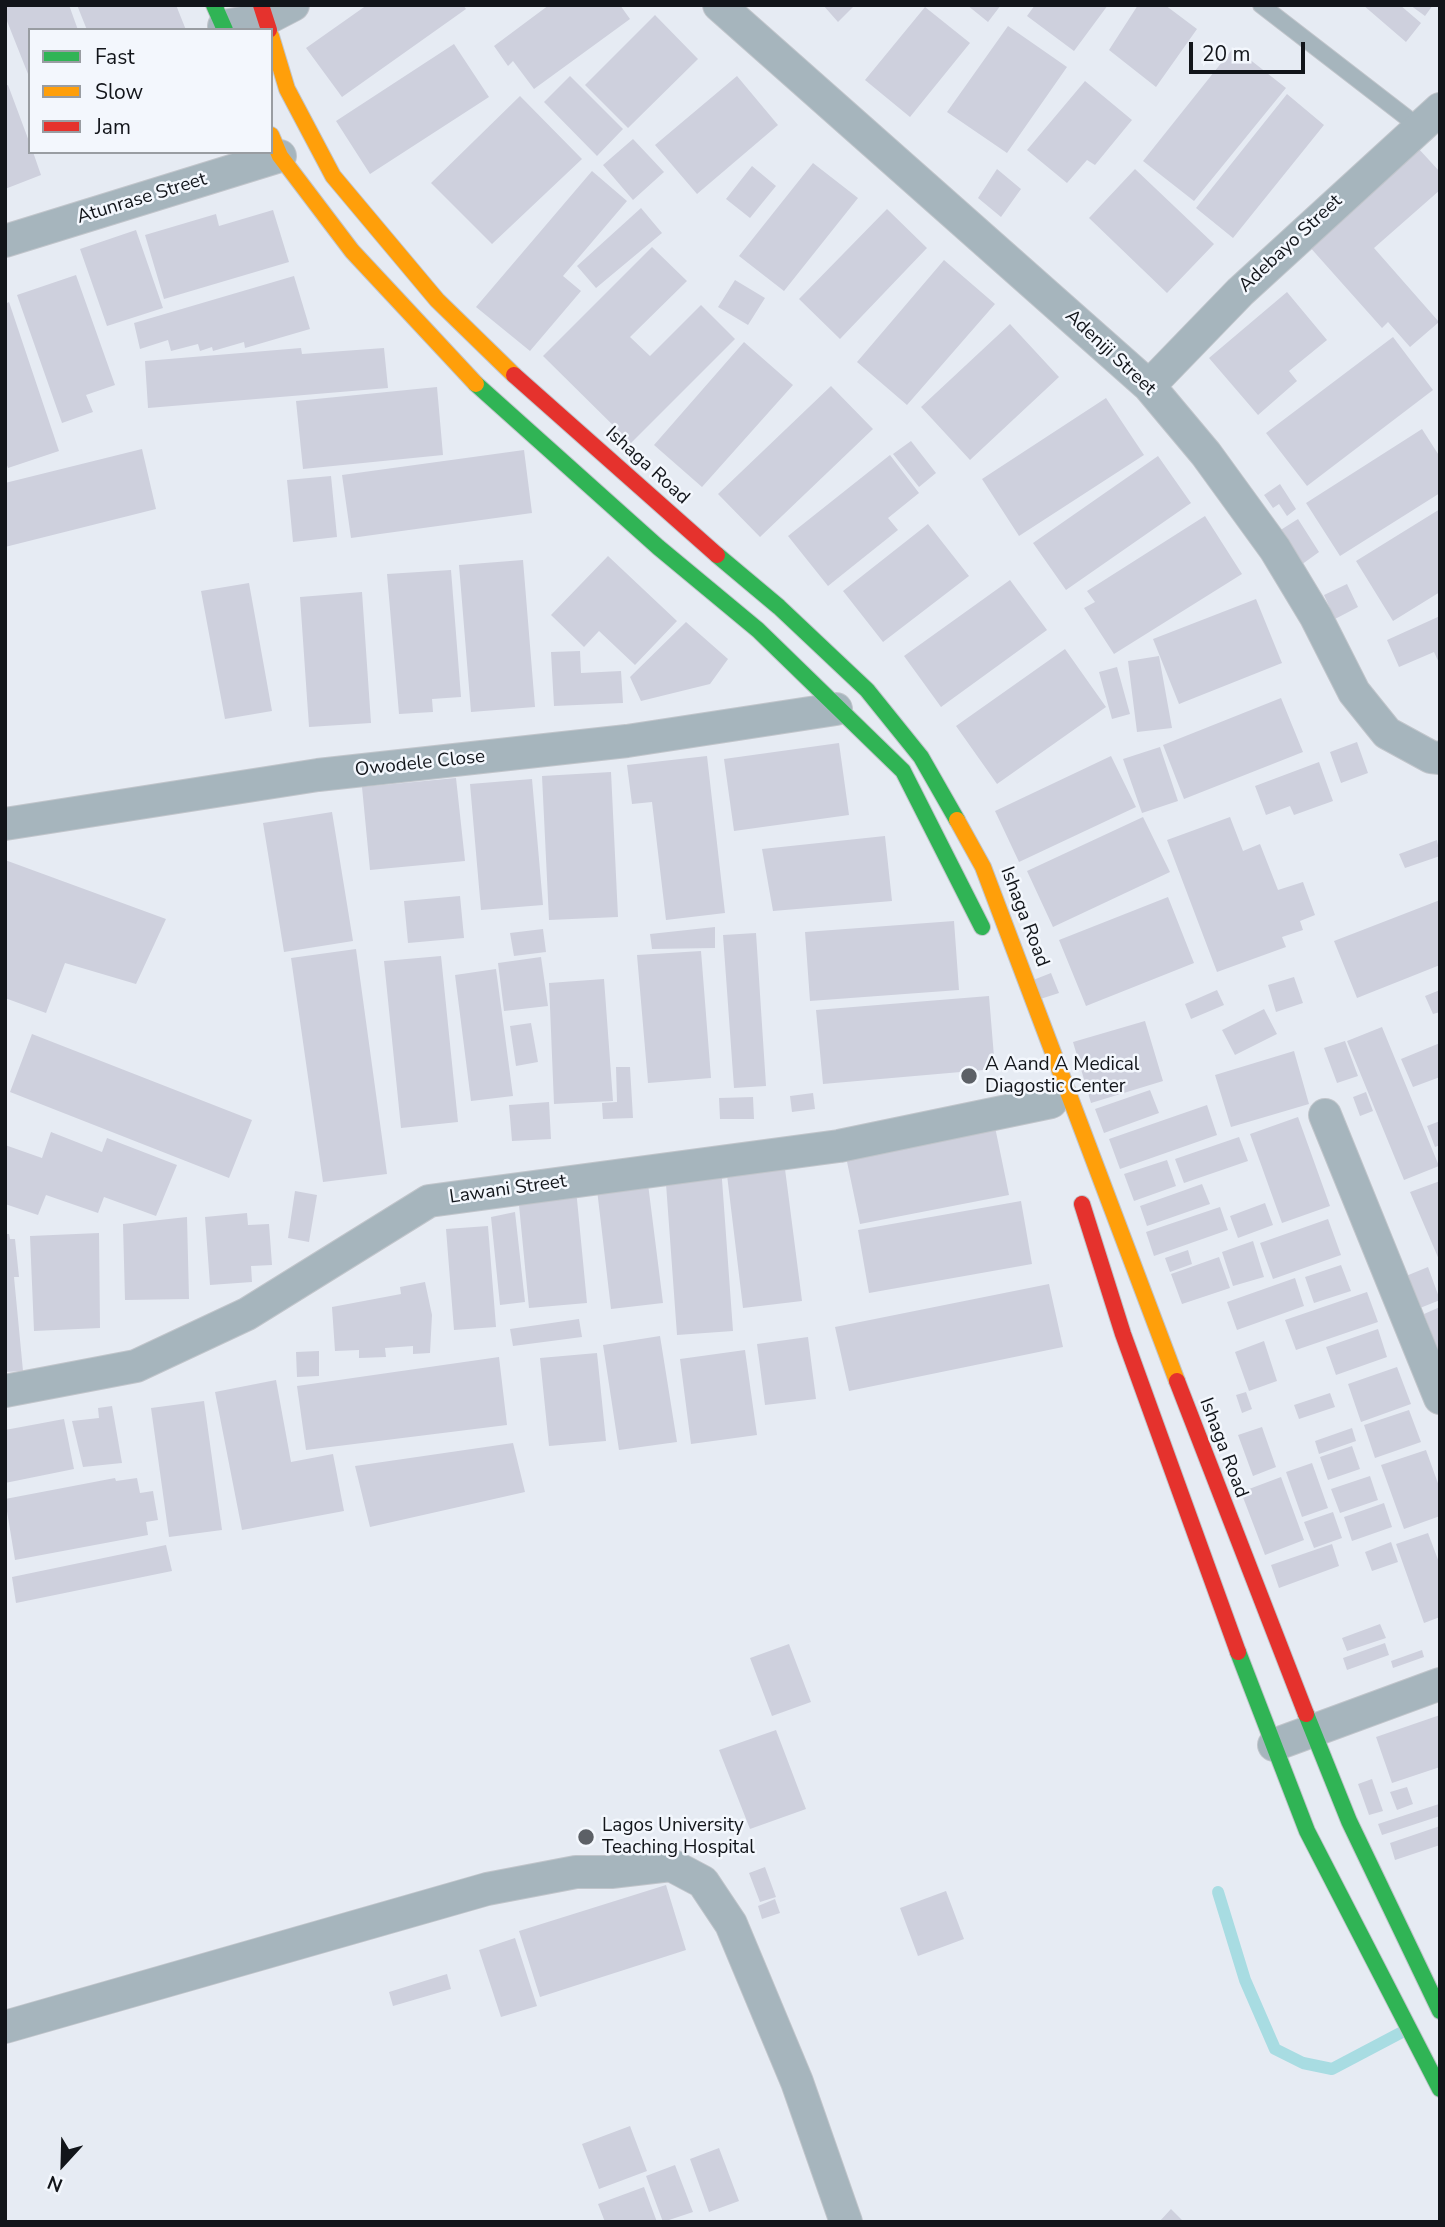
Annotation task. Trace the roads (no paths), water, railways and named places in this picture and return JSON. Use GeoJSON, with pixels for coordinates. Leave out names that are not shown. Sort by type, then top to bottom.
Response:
{"type":"FeatureCollection","features":[{"type":"Feature","properties":{"kind":"main road","name":"Ishaga Road"},"geometry":{"type":"LineString","coordinates":[[272,19],[287,89],[333,176],[437,300],[493,356],[679,523],[799,625],[867,690],[921,757],[983,867],[1153,1323],[1314,1730],[1385,1902],[1440,2011]]}},
{"type":"Feature","properties":{"kind":"main road"},"geometry":{"type":"LineString","coordinates":[[275,146],[352,251],[460,370],[658,547],[758,630],[836,709],[903,771],[989,943]]}},
{"type":"Feature","properties":{"kind":"main road"},"geometry":{"type":"LineString","coordinates":[[1079,1192],[1123,1334],[1190,1525],[1307,1830],[1346,1912],[1440,2089]]}},
{"type":"Feature","properties":{"kind":"street","name":"Adeniji Street"},"geometry":{"type":"LineString","coordinates":[[719,5],[1149,386],[1206,454],[1275,549],[1316,617],[1354,692],[1387,733],[1435,757]]}},
{"type":"Feature","properties":{"kind":"street"},"geometry":{"type":"LineString","coordinates":[[221,20],[272,19]]}},
{"type":"Feature","properties":{"kind":"street","name":"Adebayo Street"},"geometry":{"type":"LineString","coordinates":[[1149,386],[1240,292],[1429,118]]}},
{"type":"Feature","properties":{"kind":"street","name":"Atunrase Street"},"geometry":{"type":"LineString","coordinates":[[5,241],[252,154]]}},
{"type":"Feature","properties":{"kind":"street","name":"Owodele Close"},"geometry":{"type":"LineString","coordinates":[[5,824],[318,775],[627,741],[836,709]]}},
{"type":"Feature","properties":{"kind":"street","name":"Lawani Street"},"geometry":{"type":"LineString","coordinates":[[5,1391],[136,1366],[247,1314],[429,1201],[839,1146],[1051,1103]]}},
{"type":"Feature","properties":{"kind":"street"},"geometry":{"type":"LineString","coordinates":[[1325,1115],[1440,1398]]}},
{"type":"Feature","properties":{"kind":"street"},"geometry":{"type":"LineString","coordinates":[[1274,1745],[1440,1684]]}},
{"type":"Feature","properties":{"kind":"street"},"geometry":{"type":"LineString","coordinates":[[5,2027],[487,1889],[576,1872],[611,1872],[671,1865],[703,1882],[732,1924],[797,2082],[846,2222]]}},
{"type":"Feature","properties":{"kind":"lane"},"geometry":{"type":"LineString","coordinates":[[1261,5],[1429,118]]}},
{"type":"Feature","properties":{"kind":"waterway"},"geometry":{"type":"LineString","coordinates":[[1218,1892],[1245,1980],[1275,2049],[1303,2063],[1332,2069],[1406,2030]]}},
{"type":"Feature","properties":{"kind":"place","name":"A Aand A Medical Diagostic Center"},"geometry":{"type":"Point","coordinates":[969,1076]}},
{"type":"Feature","properties":{"kind":"place","name":"Lagos University Teaching Hospital"},"geometry":{"type":"Point","coordinates":[586,1837]}}]}
